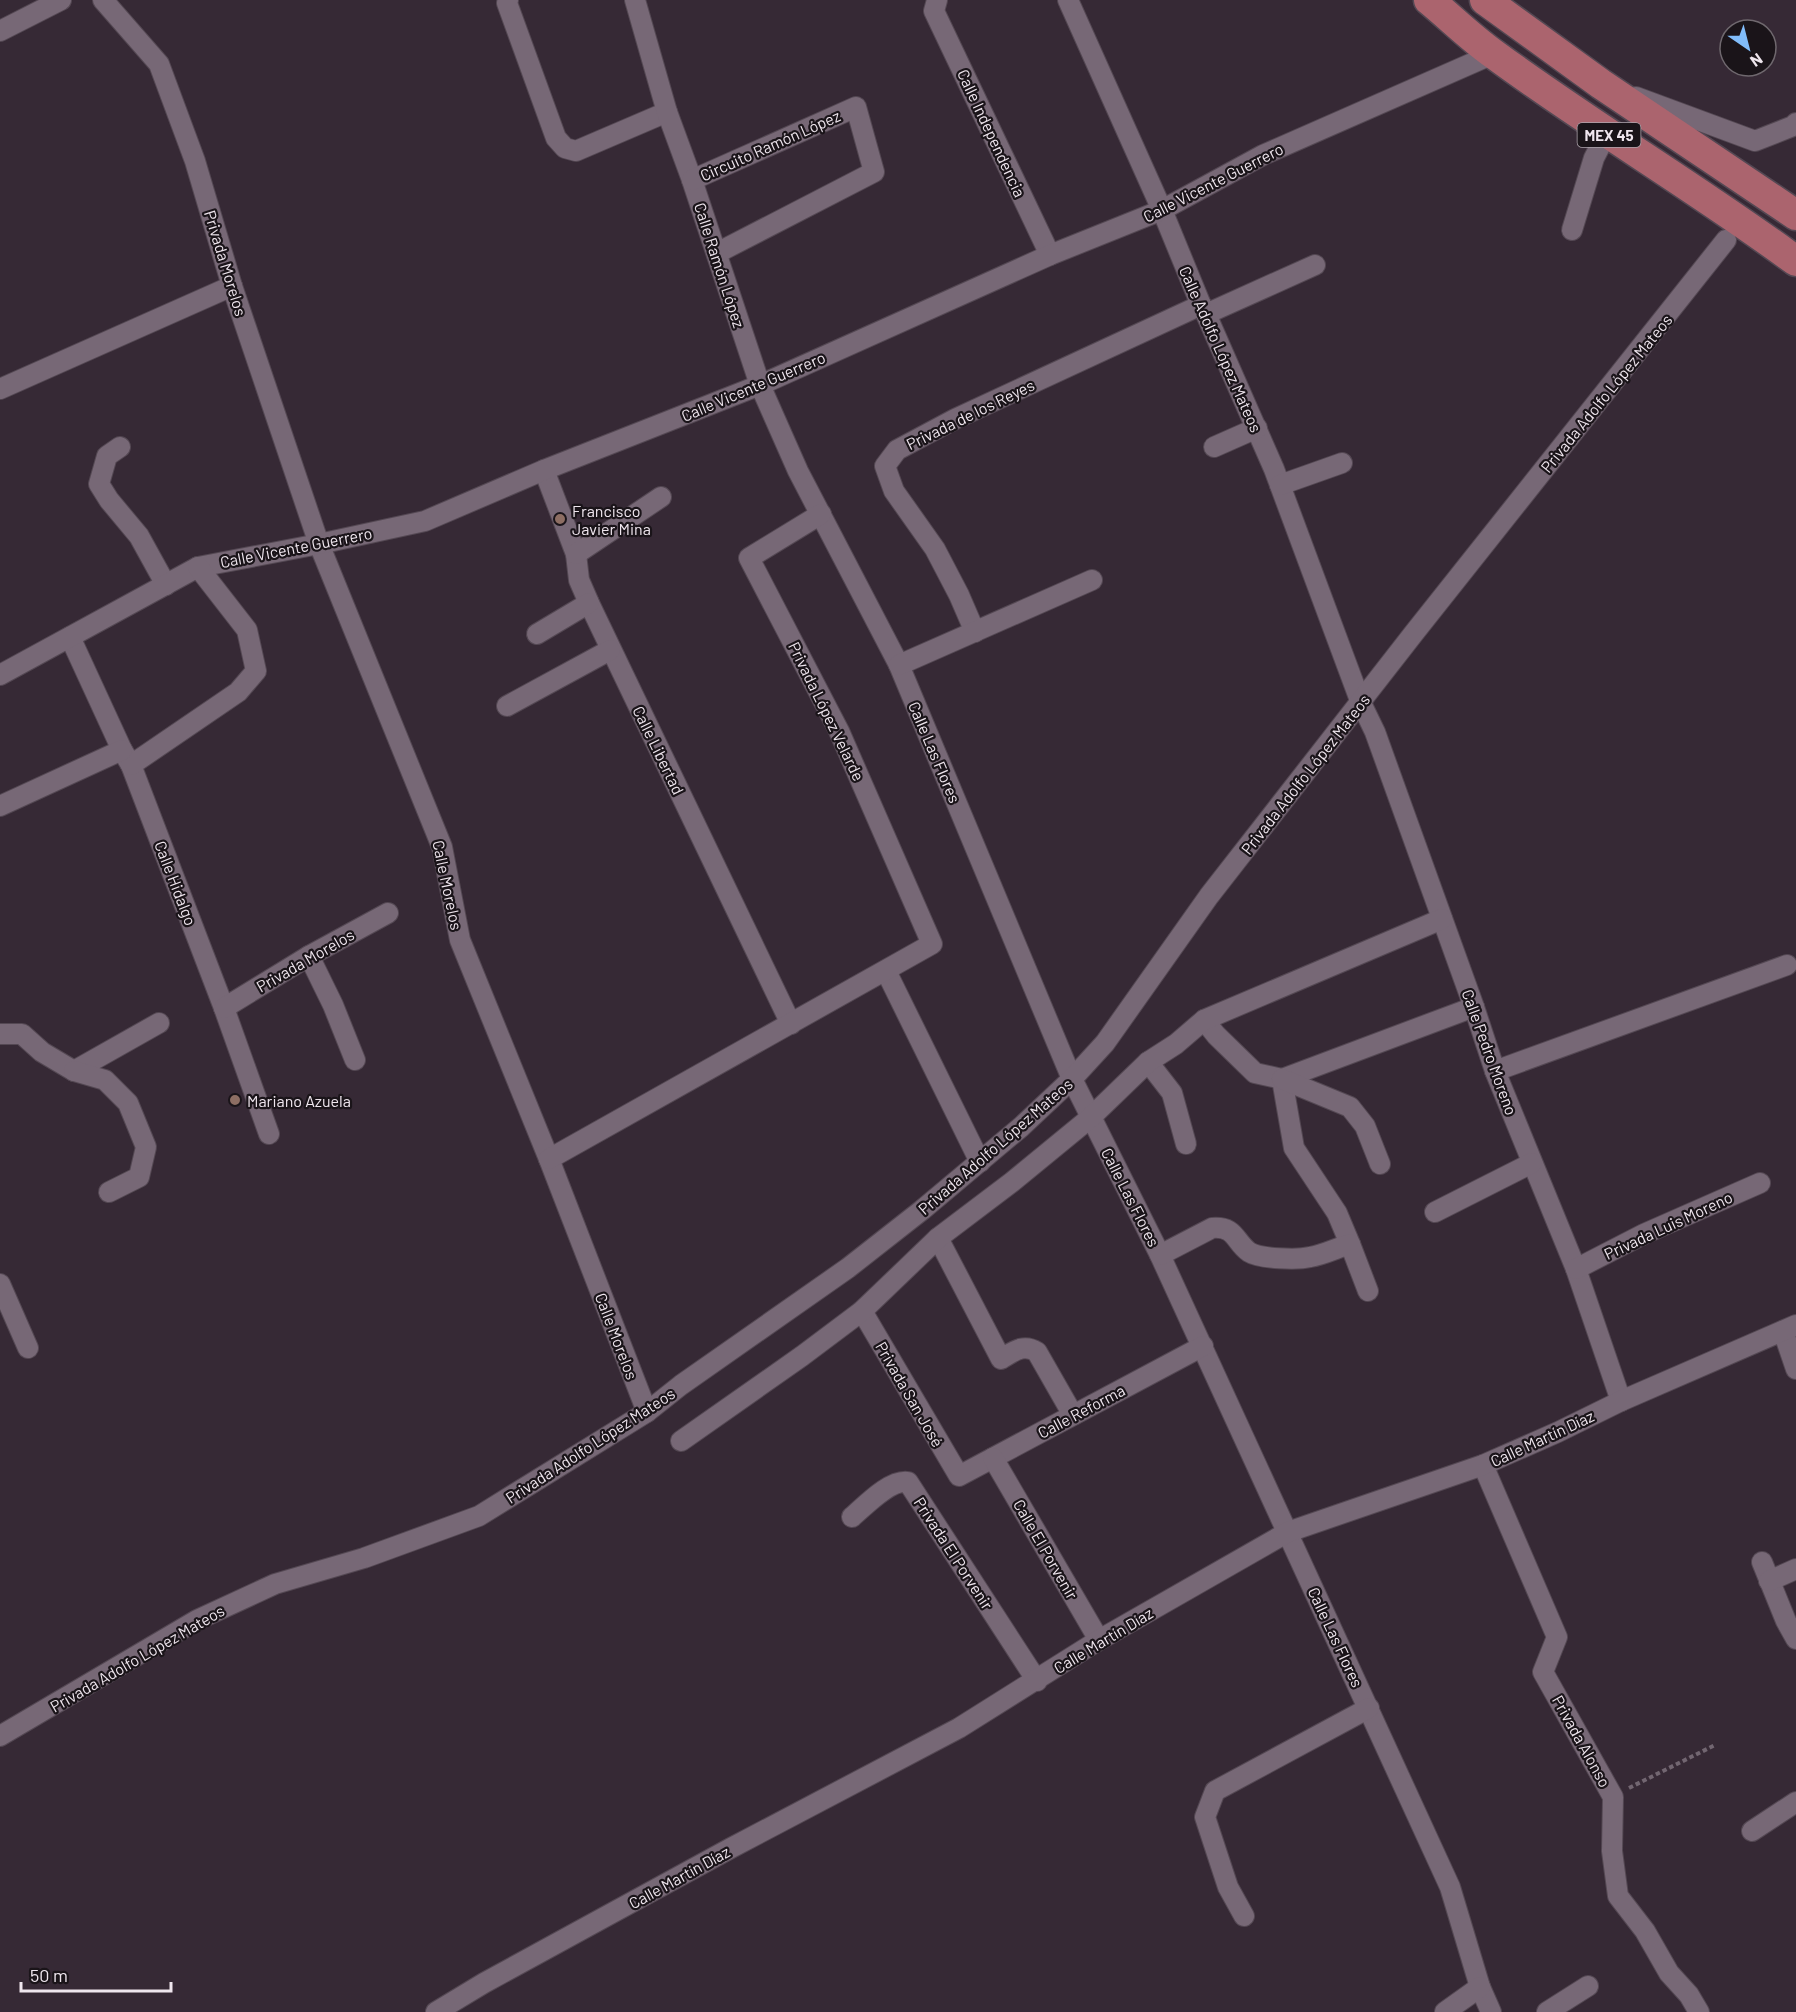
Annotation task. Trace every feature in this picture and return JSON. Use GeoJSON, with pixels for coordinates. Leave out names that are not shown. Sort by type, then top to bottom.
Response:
{"type":"FeatureCollection","features":[{"type":"Feature","properties":{"kind":"main road","name":"MEX 45"},"geometry":{"type":"LineString","coordinates":[[1429,0],[1493,54],[1607,133],[1741,221],[1796,261]]}},
{"type":"Feature","properties":{"kind":"main road","name":"MEX 45"},"geometry":{"type":"LineString","coordinates":[[1485,0],[1601,84],[1796,215]]}},
{"type":"Feature","properties":{"kind":"street"},"geometry":{"type":"LineString","coordinates":[[0,31],[61,0]]}},
{"type":"Feature","properties":{"kind":"street","name":"Privada Morelos"},"geometry":{"type":"LineString","coordinates":[[103,0],[159,64],[195,161],[232,285],[319,544]]}},
{"type":"Feature","properties":{"kind":"street"},"geometry":{"type":"LineString","coordinates":[[508,0],[507,3],[556,138],[565,148],[576,151],[667,112]]}},
{"type":"Feature","properties":{"kind":"street","name":"Calle Ramón López"},"geometry":{"type":"LineString","coordinates":[[635,0],[667,112],[717,253],[760,385]]}},
{"type":"Feature","properties":{"kind":"street","name":"Calle Adolfo López Mateos"},"geometry":{"type":"LineString","coordinates":[[1068,0],[1257,428],[1361,703]]}},
{"type":"Feature","properties":{"kind":"street","name":"Calle Independencia"},"geometry":{"type":"LineString","coordinates":[[936,6],[1050,255]]}},
{"type":"Feature","properties":{"kind":"street","name":"Calle Vicente Guerrero"},"geometry":{"type":"LineString","coordinates":[[0,675],[198,567],[425,521],[544,470],[760,385],[1050,255],[1162,210],[1263,155],[1493,54]]}},
{"type":"Feature","properties":{"kind":"street"},"geometry":{"type":"LineString","coordinates":[[1601,84],[1755,141],[1796,123]]}},
{"type":"Feature","properties":{"kind":"street","name":"Circuito Ramón López"},"geometry":{"type":"LineString","coordinates":[[692,180],[856,107],[874,172],[717,253]]}},
{"type":"Feature","properties":{"kind":"street"},"geometry":{"type":"LineString","coordinates":[[1572,230],[1594,158],[1607,133]]}},
{"type":"Feature","properties":{"kind":"street","name":"Privada Adolfo López Mateos"},"geometry":{"type":"LineString","coordinates":[[0,1736],[197,1620],[275,1584],[364,1558],[479,1516],[647,1412],[681,1385],[848,1268],[1074,1083],[1209,896],[1726,240]]}},
{"type":"Feature","properties":{"kind":"street"},"geometry":{"type":"LineString","coordinates":[[1204,310],[1315,264]]}},
{"type":"Feature","properties":{"kind":"street"},"geometry":{"type":"LineString","coordinates":[[0,389],[232,285]]}},
{"type":"Feature","properties":{"kind":"street","name":"Privada de los Reyes"},"geometry":{"type":"LineString","coordinates":[[975,632],[935,549],[894,491],[885,466],[897,450],[956,418],[1204,310]]}},
{"type":"Feature","properties":{"kind":"street","name":"Calle Las Flores"},"geometry":{"type":"LineString","coordinates":[[760,385],[798,471],[899,665],[1074,1083],[1160,1255],[1370,1708],[1450,1887],[1480,1987],[1491,2012]]}},
{"type":"Feature","properties":{"kind":"street"},"geometry":{"type":"LineString","coordinates":[[1214,447],[1257,428]]}},
{"type":"Feature","properties":{"kind":"street"},"geometry":{"type":"LineString","coordinates":[[120,447],[107,456],[99,484],[139,536],[166,585]]}},
{"type":"Feature","properties":{"kind":"street"},"geometry":{"type":"LineString","coordinates":[[1280,485],[1342,463]]}},
{"type":"Feature","properties":{"kind":"street","name":"Calle Libertad"},"geometry":{"type":"LineString","coordinates":[[544,470],[576,554],[579,580],[589,603],[791,1024]]}},
{"type":"Feature","properties":{"kind":"street"},"geometry":{"type":"LineString","coordinates":[[576,554],[661,497]]}},
{"type":"Feature","properties":{"kind":"street","name":"Privada López Velarde"},"geometry":{"type":"LineString","coordinates":[[821,514],[749,558],[839,731],[932,944],[886,971]]}},
{"type":"Feature","properties":{"kind":"street","name":"Calle Morelos"},"geometry":{"type":"LineString","coordinates":[[319,544],[442,847],[460,940],[549,1159],[647,1412]]}},
{"type":"Feature","properties":{"kind":"street"},"geometry":{"type":"LineString","coordinates":[[0,806],[126,757],[238,692],[256,671],[247,630],[198,567]]}},
{"type":"Feature","properties":{"kind":"street"},"geometry":{"type":"LineString","coordinates":[[899,665],[1092,580]]}},
{"type":"Feature","properties":{"kind":"street"},"geometry":{"type":"LineString","coordinates":[[537,634],[589,603]]}},
{"type":"Feature","properties":{"kind":"street","name":"Calle Hidalgo"},"geometry":{"type":"LineString","coordinates":[[70,638],[126,757],[224,1008],[268,1134]]}},
{"type":"Feature","properties":{"kind":"street"},"geometry":{"type":"LineString","coordinates":[[507,706],[610,650]]}},
{"type":"Feature","properties":{"kind":"street","name":"Calle Pedro Moreno"},"geometry":{"type":"LineString","coordinates":[[1361,703],[1375,732],[1495,1071],[1576,1269],[1621,1401]]}},
{"type":"Feature","properties":{"kind":"street","name":"Privada Morelos"},"geometry":{"type":"LineString","coordinates":[[224,1008],[309,956],[388,913]]}},
{"type":"Feature","properties":{"kind":"street"},"geometry":{"type":"LineString","coordinates":[[681,1441],[862,1311],[938,1238],[1012,1182],[1148,1062],[1176,1044],[1204,1020],[1442,919]]}},
{"type":"Feature","properties":{"kind":"street"},"geometry":{"type":"LineString","coordinates":[[309,956],[333,1005],[355,1060]]}},
{"type":"Feature","properties":{"kind":"street"},"geometry":{"type":"LineString","coordinates":[[1495,1071],[1787,965]]}},
{"type":"Feature","properties":{"kind":"street"},"geometry":{"type":"LineString","coordinates":[[549,1159],[886,971],[980,1162]]}},
{"type":"Feature","properties":{"kind":"street"},"geometry":{"type":"LineString","coordinates":[[1282,1079],[1474,1007]]}},
{"type":"Feature","properties":{"kind":"street"},"geometry":{"type":"LineString","coordinates":[[1204,1020],[1215,1035],[1255,1073],[1282,1079],[1350,1107],[1365,1126],[1380,1164]]}},
{"type":"Feature","properties":{"kind":"street"},"geometry":{"type":"LineString","coordinates":[[74,1071],[159,1023]]}},
{"type":"Feature","properties":{"kind":"street"},"geometry":{"type":"LineString","coordinates":[[0,1034],[22,1034],[42,1052],[74,1071],[105,1080],[128,1103],[146,1147],[139,1177],[109,1192]]}},
{"type":"Feature","properties":{"kind":"street"},"geometry":{"type":"LineString","coordinates":[[1148,1062],[1172,1093],[1186,1144]]}},
{"type":"Feature","properties":{"kind":"street"},"geometry":{"type":"LineString","coordinates":[[1282,1079],[1294,1149],[1337,1213],[1368,1291]]}},
{"type":"Feature","properties":{"kind":"street"},"geometry":{"type":"LineString","coordinates":[[1435,1212],[1532,1163]]}},
{"type":"Feature","properties":{"kind":"street","name":"Privada Luis Moreno"},"geometry":{"type":"LineString","coordinates":[[1576,1269],[1644,1234],[1760,1183]]}},
{"type":"Feature","properties":{"kind":"street"},"geometry":{"type":"LineString","coordinates":[[1160,1255],[1212,1227],[1221,1227],[1234,1234],[1250,1252],[1274,1258],[1309,1258],[1350,1244]]}},
{"type":"Feature","properties":{"kind":"street"},"geometry":{"type":"LineString","coordinates":[[938,1238],[1001,1359],[1021,1348],[1027,1347],[1037,1352],[1073,1415]]}},
{"type":"Feature","properties":{"kind":"street"},"geometry":{"type":"LineString","coordinates":[[0,1284],[28,1348]]}},
{"type":"Feature","properties":{"kind":"street","name":"Privada San José"},"geometry":{"type":"LineString","coordinates":[[862,1311],[959,1476]]}},
{"type":"Feature","properties":{"kind":"street"},"geometry":{"type":"LineString","coordinates":[[1790,1328],[1796,1369]]}},
{"type":"Feature","properties":{"kind":"street","name":"Calle Martín Díaz"},"geometry":{"type":"LineString","coordinates":[[436,2012],[484,1983],[731,1848],[959,1728],[1100,1640],[1288,1532],[1483,1465],[1621,1401],[1790,1328]]}},
{"type":"Feature","properties":{"kind":"street","name":"Calle Reforma"},"geometry":{"type":"LineString","coordinates":[[959,1476],[1203,1346]]}},
{"type":"Feature","properties":{"kind":"street","name":"Calle El Porvenir"},"geometry":{"type":"LineString","coordinates":[[993,1458],[1100,1640]]}},
{"type":"Feature","properties":{"kind":"street","name":"Privada Alonso"},"geometry":{"type":"LineString","coordinates":[[1483,1465],[1557,1637],[1543,1672],[1613,1797],[1612,1851],[1618,1896],[1646,1931],[1669,1972],[1689,1995],[1699,2012]]}},
{"type":"Feature","properties":{"kind":"street","name":"Privada El Porvenir"},"geometry":{"type":"LineString","coordinates":[[852,1517],[885,1490],[902,1481],[908,1482],[1037,1680]]}},
{"type":"Feature","properties":{"kind":"street"},"geometry":{"type":"LineString","coordinates":[[1762,1562],[1786,1621],[1796,1639]]}},
{"type":"Feature","properties":{"kind":"street"},"geometry":{"type":"LineString","coordinates":[[1769,1581],[1796,1569]]}},
{"type":"Feature","properties":{"kind":"street"},"geometry":{"type":"LineString","coordinates":[[1244,1916],[1228,1887],[1205,1816],[1215,1791],[1370,1708]]}},
{"type":"Feature","properties":{"kind":"street"},"geometry":{"type":"LineString","coordinates":[[1752,1831],[1796,1802]]}},
{"type":"Feature","properties":{"kind":"street"},"geometry":{"type":"LineString","coordinates":[[1547,2012],[1588,1986]]}},
{"type":"Feature","properties":{"kind":"street"},"geometry":{"type":"LineString","coordinates":[[1445,2012],[1480,1987]]}},
{"type":"Feature","properties":{"kind":"path"},"geometry":{"type":"LineString","coordinates":[[1613,1797],[1715,1745]]}},
{"type":"Feature","properties":{"kind":"place","name":"Francisco Javier Mina"},"geometry":{"type":"Point","coordinates":[560,519]}},
{"type":"Feature","properties":{"kind":"place","name":"Mariano Azuela"},"geometry":{"type":"Point","coordinates":[235,1100]}}]}
